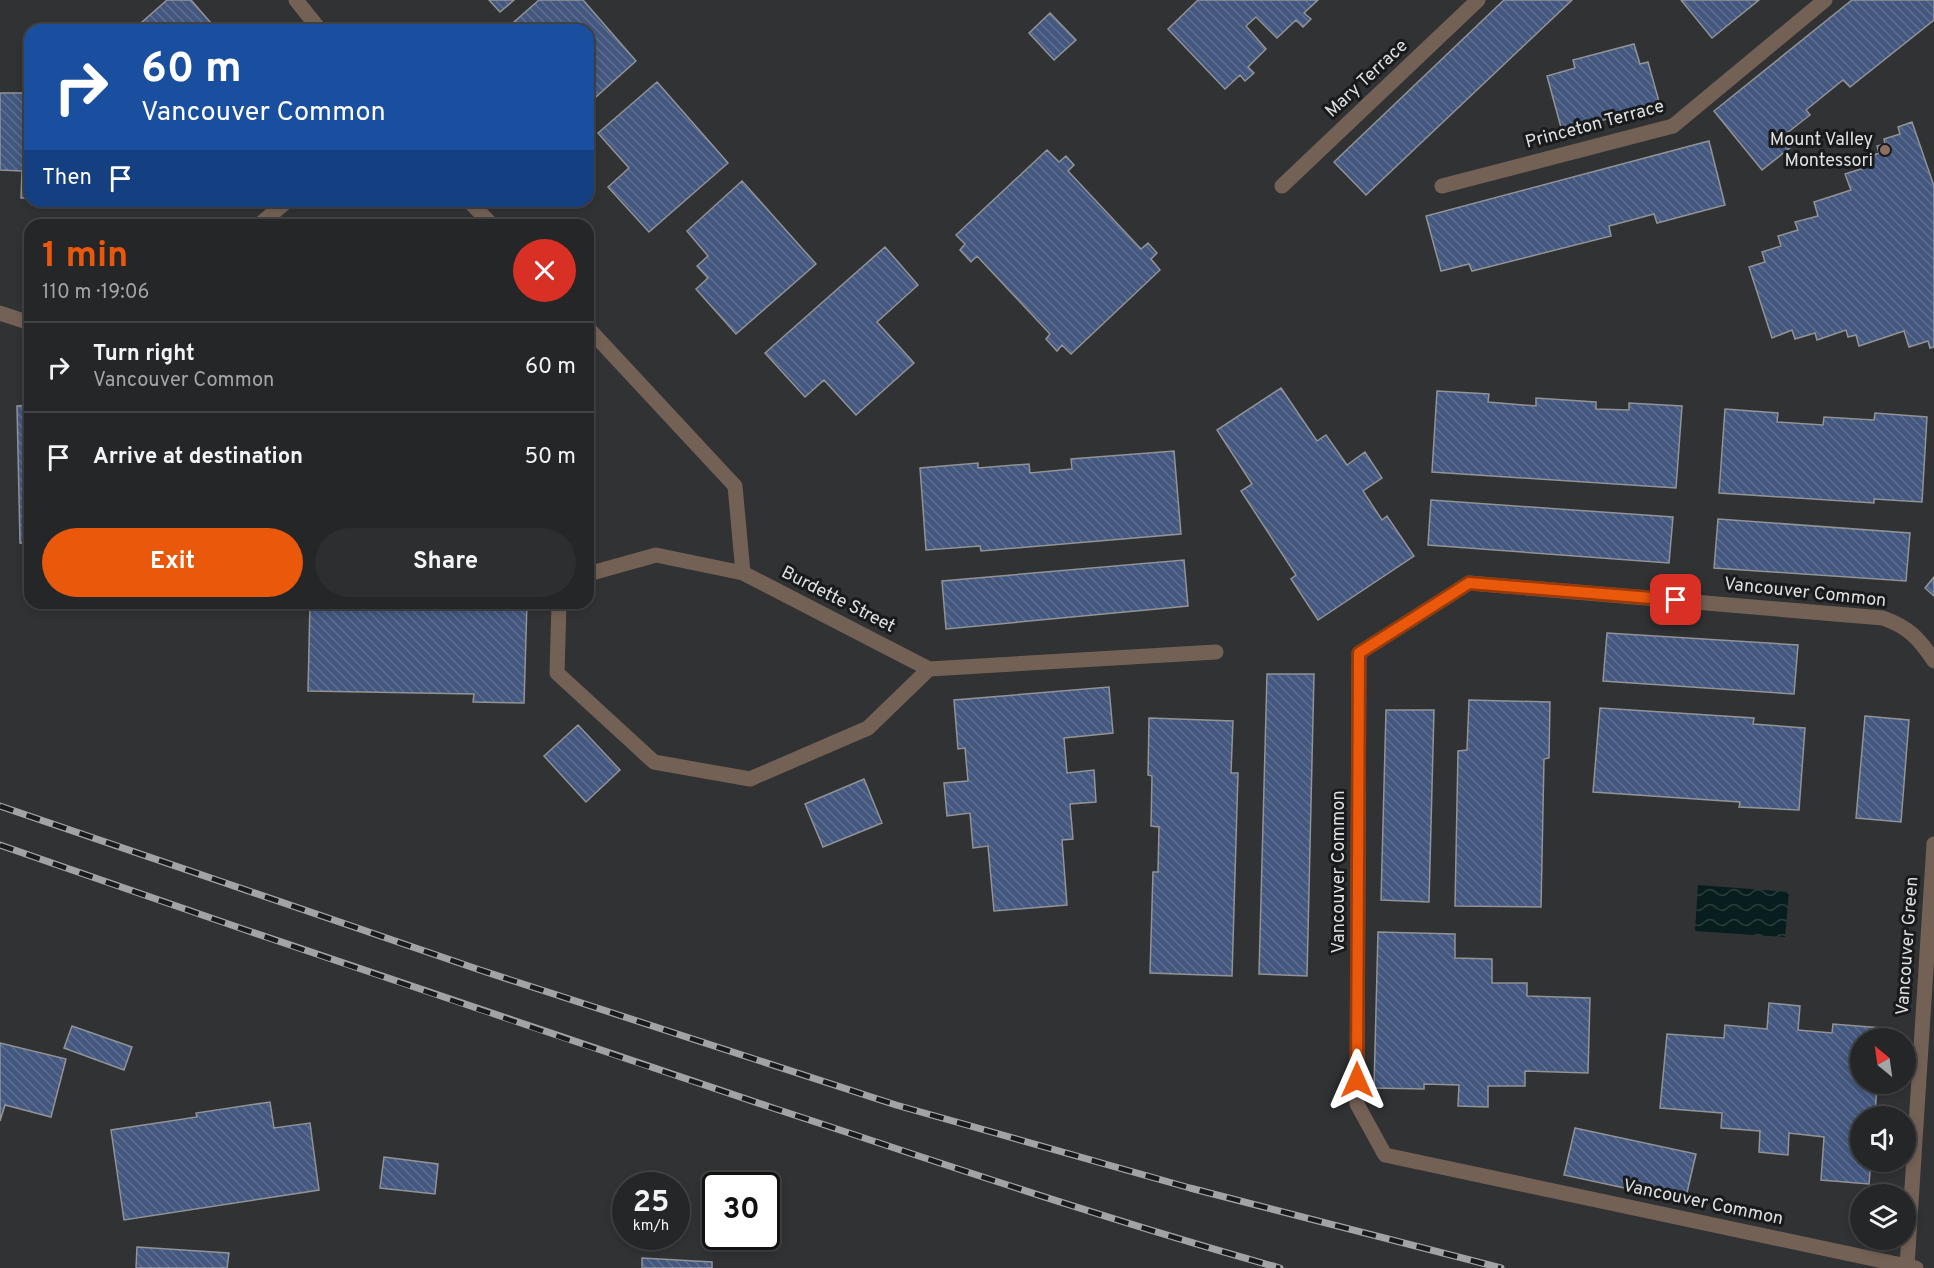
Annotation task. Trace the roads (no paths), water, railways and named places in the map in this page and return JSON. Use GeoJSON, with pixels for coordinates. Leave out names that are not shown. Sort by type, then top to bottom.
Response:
{"type":"FeatureCollection","features":[{"type":"Feature","properties":{"kind":"street"},"geometry":{"type":"LineString","coordinates":[[296,0],[315,24]]}},
{"type":"Feature","properties":{"kind":"street","name":"Mary Terrace"},"geometry":{"type":"LineString","coordinates":[[1282,186],[1478,0]]}},
{"type":"Feature","properties":{"kind":"street","name":"Princeton Terrace"},"geometry":{"type":"LineString","coordinates":[[1442,186],[1673,126],[1825,0]]}},
{"type":"Feature","properties":{"kind":"street"},"geometry":{"type":"LineString","coordinates":[[266,219],[280,207]]}},
{"type":"Feature","properties":{"kind":"street"},"geometry":{"type":"LineString","coordinates":[[475,207],[486,219]]}},
{"type":"Feature","properties":{"kind":"street"},"geometry":{"type":"LineString","coordinates":[[0,312],[24,321]]}},
{"type":"Feature","properties":{"kind":"street"},"geometry":{"type":"LineString","coordinates":[[594,334],[735,486],[742,573]]}},
{"type":"Feature","properties":{"kind":"street","name":"Burdette Street"},"geometry":{"type":"LineString","coordinates":[[594,572],[656,555],[742,573],[929,669]]}},
{"type":"Feature","properties":{"kind":"street","name":"Vancouver Common"},"geometry":{"type":"LineString","coordinates":[[1911,1267],[1385,1155],[1357,1104],[1359,653],[1469,583],[1883,618],[1901,624],[1919,639],[1934,661]]}},
{"type":"Feature","properties":{"kind":"street"},"geometry":{"type":"LineString","coordinates":[[559,609],[556,673],[654,762],[750,779],[868,728],[929,669],[1216,652]]}},
{"type":"Feature","properties":{"kind":"street","name":"Vancouver Green"},"geometry":{"type":"LineString","coordinates":[[1911,1267],[1934,844]]}},
{"type":"Feature","properties":{"kind":"water"},"geometry":{"type":"Polygon","coordinates":[[[1698,885],[1789,892],[1785,937],[1695,931],[1698,885]]]}},
{"type":"Feature","properties":{"kind":"railway"},"geometry":{"type":"LineString","coordinates":[[0,806],[480,970],[896,1105],[1190,1188],[1501,1268]]}},
{"type":"Feature","properties":{"kind":"railway"},"geometry":{"type":"LineString","coordinates":[[0,845],[776,1109],[1091,1212],[1280,1268]]}},
{"type":"Feature","properties":{"kind":"place","name":"Mount Valley Montessori"},"geometry":{"type":"Point","coordinates":[1885,150]}}]}
